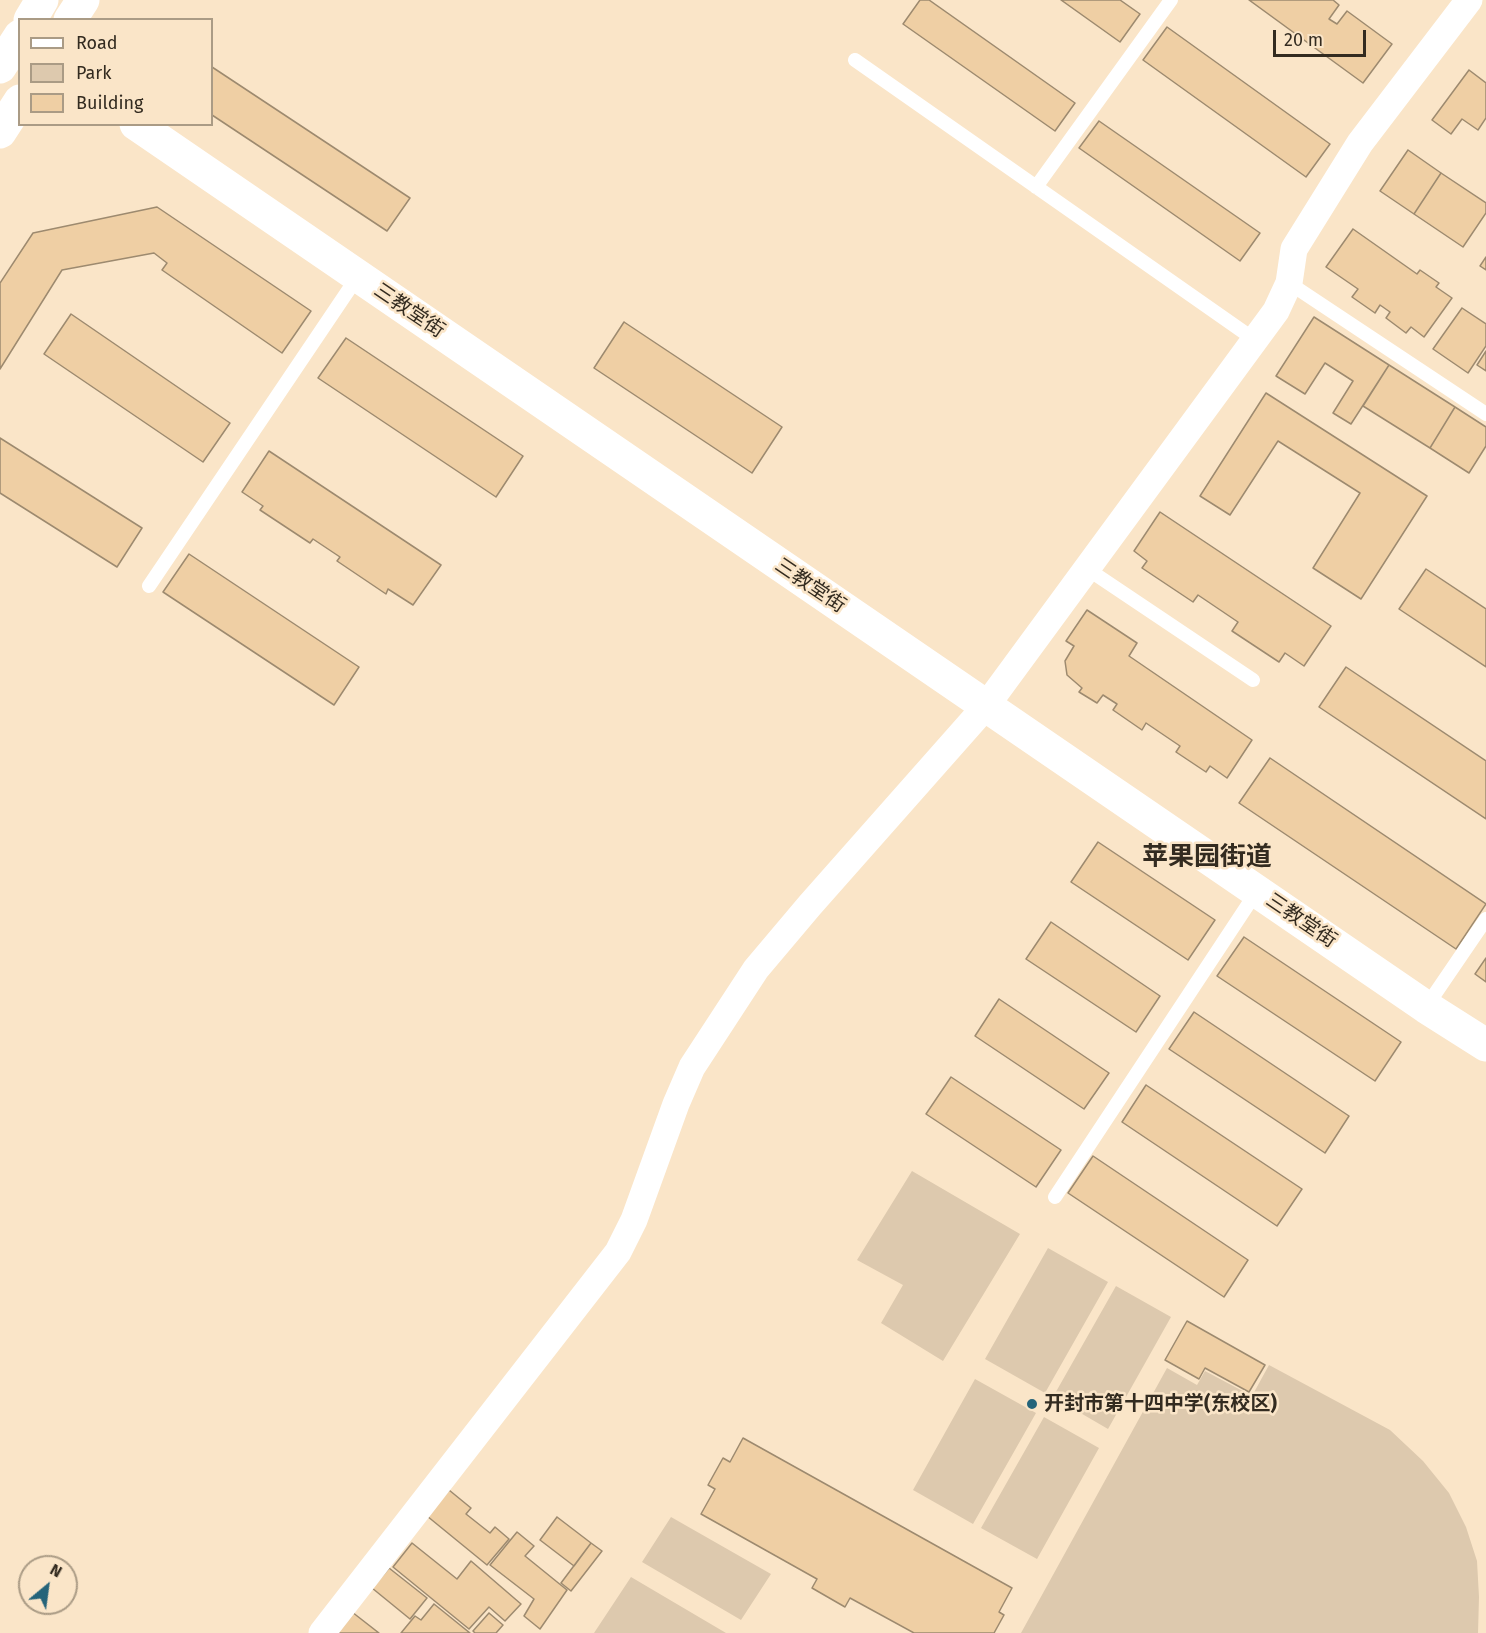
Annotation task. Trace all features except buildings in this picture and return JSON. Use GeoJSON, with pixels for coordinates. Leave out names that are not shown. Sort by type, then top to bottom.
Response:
{"type":"FeatureCollection","features":[{"type":"Feature","properties":{"kind":"street"},"geometry":{"type":"LineString","coordinates":[[31,18],[42,0]]}},
{"type":"Feature","properties":{"kind":"street"},"geometry":{"type":"LineString","coordinates":[[71,18],[83,0]]}},
{"type":"Feature","properties":{"kind":"street"},"geometry":{"type":"LineString","coordinates":[[322,1633],[618,1252],[634,1220],[676,1104],[692,1067],[756,969],[986,706],[1276,311],[1289,283],[1294,249],[1360,143],[1469,0]]}},
{"type":"Feature","properties":{"kind":"street"},"geometry":{"type":"LineString","coordinates":[[0,67],[18,39]]}},
{"type":"Feature","properties":{"kind":"street"},"geometry":{"type":"LineString","coordinates":[[0,132],[18,104]]}},
{"type":"Feature","properties":{"kind":"street","name":"三教堂街"},"geometry":{"type":"LineString","coordinates":[[139,126],[1426,1007],[1486,1045]]}},
{"type":"Feature","properties":{"kind":"lane"},"geometry":{"type":"LineString","coordinates":[[1036,187],[1171,0]]}},
{"type":"Feature","properties":{"kind":"lane"},"geometry":{"type":"LineString","coordinates":[[855,60],[1255,340]]}},
{"type":"Feature","properties":{"kind":"lane"},"geometry":{"type":"LineString","coordinates":[[149,586],[358,276]]}},
{"type":"Feature","properties":{"kind":"lane"},"geometry":{"type":"LineString","coordinates":[[1289,283],[1486,414]]}},
{"type":"Feature","properties":{"kind":"lane"},"geometry":{"type":"LineString","coordinates":[[1086,568],[1253,680]]}},
{"type":"Feature","properties":{"kind":"lane"},"geometry":{"type":"LineString","coordinates":[[1055,1197],[1257,891]]}},
{"type":"Feature","properties":{"kind":"lane"},"geometry":{"type":"LineString","coordinates":[[1426,1007],[1486,919]]}},
{"type":"Feature","properties":{"kind":"green space"},"geometry":{"type":"Polygon","coordinates":[[[912,1171],[1020,1234],[943,1361],[881,1323],[903,1285],[857,1260],[912,1171]]]}},
{"type":"Feature","properties":{"kind":"green space"},"geometry":{"type":"Polygon","coordinates":[[[1048,1248],[1108,1282],[1045,1393],[985,1359],[1048,1248]]]}},
{"type":"Feature","properties":{"kind":"green space"},"geometry":{"type":"Polygon","coordinates":[[[1116,1286],[1171,1317],[1108,1429],[1053,1397],[1116,1286]]]}},
{"type":"Feature","properties":{"kind":"green space"},"geometry":{"type":"Polygon","coordinates":[[[1269,1365],[1390,1430],[1423,1461],[1449,1493],[1466,1527],[1477,1561],[1478,1633],[1021,1633],[1167,1368],[1197,1385],[1205,1371],[1252,1396],[1269,1365]]]}},
{"type":"Feature","properties":{"kind":"green space"},"geometry":{"type":"Polygon","coordinates":[[[975,1379],[1036,1413],[973,1524],[913,1490],[975,1379]]]}},
{"type":"Feature","properties":{"kind":"green space"},"geometry":{"type":"Polygon","coordinates":[[[1044,1417],[1099,1448],[1037,1559],[981,1528],[1044,1417]]]}},
{"type":"Feature","properties":{"kind":"green space"},"geometry":{"type":"Polygon","coordinates":[[[671,1517],[771,1574],[741,1620],[642,1562],[671,1517]]]}},
{"type":"Feature","properties":{"kind":"green space"},"geometry":{"type":"Polygon","coordinates":[[[631,1577],[726,1633],[594,1633],[631,1577]]]}},
{"type":"Feature","properties":{"kind":"place","name":"开封市第十四中学(东校区)"},"geometry":{"type":"Point","coordinates":[1032,1404]}},
{"type":"Feature","properties":{"kind":"district","name":"苹果园街道"},"geometry":{"type":"Point","coordinates":[1207,858]}}]}
